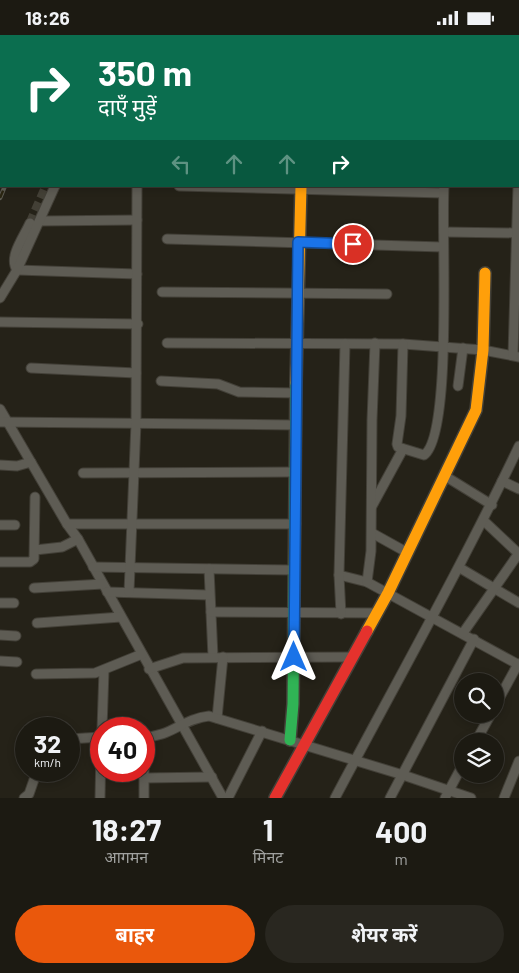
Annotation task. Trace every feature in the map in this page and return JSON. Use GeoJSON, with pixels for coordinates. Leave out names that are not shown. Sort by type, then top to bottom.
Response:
{"type":"FeatureCollection","features":[{"type":"Feature","properties":{"kind":"street"},"geometry":{"type":"LineString","coordinates":[[0,298],[17,270],[55,187]]}},
{"type":"Feature","properties":{"kind":"street"},"geometry":{"type":"LineString","coordinates":[[129,592],[135,475],[138,323],[137,187]]}},
{"type":"Feature","properties":{"kind":"street"},"geometry":{"type":"LineString","coordinates":[[240,187],[444,189],[443,346],[438,418],[428,451],[424,455],[403,449],[397,444],[401,416],[403,343]]}},
{"type":"Feature","properties":{"kind":"street"},"geometry":{"type":"LineString","coordinates":[[167,343],[403,343],[483,350],[516,356],[518,187]]}},
{"type":"Feature","properties":{"kind":"street"},"geometry":{"type":"LineString","coordinates":[[290,740],[294,657],[296,524],[294,472],[298,242],[301,188]]}},
{"type":"Feature","properties":{"kind":"street"},"geometry":{"type":"LineString","coordinates":[[40,221],[137,220]]}},
{"type":"Feature","properties":{"kind":"street"},"geometry":{"type":"LineString","coordinates":[[30,223],[14,257],[13,265],[17,270],[137,274]]}},
{"type":"Feature","properties":{"kind":"street"},"geometry":{"type":"LineString","coordinates":[[444,232],[518,232]]}},
{"type":"Feature","properties":{"kind":"street"},"geometry":{"type":"LineString","coordinates":[[167,239],[443,247]]}},
{"type":"Feature","properties":{"kind":"street"},"geometry":{"type":"LineString","coordinates":[[275,798],[378,613],[478,404],[483,350],[485,273]]}},
{"type":"Feature","properties":{"kind":"street"},"geometry":{"type":"LineString","coordinates":[[162,292],[297,291],[387,293]]}},
{"type":"Feature","properties":{"kind":"street"},"geometry":{"type":"LineString","coordinates":[[0,322],[138,323]]}},
{"type":"Feature","properties":{"kind":"street"},"geometry":{"type":"LineString","coordinates":[[341,614],[339,575],[345,343]]}},
{"type":"Feature","properties":{"kind":"street"},"geometry":{"type":"LineString","coordinates":[[367,582],[372,533],[375,343]]}},
{"type":"Feature","properties":{"kind":"street"},"geometry":{"type":"LineString","coordinates":[[458,386],[463,348]]}},
{"type":"Feature","properties":{"kind":"street"},"geometry":{"type":"LineString","coordinates":[[31,368],[136,373]]}},
{"type":"Feature","properties":{"kind":"street"},"geometry":{"type":"LineString","coordinates":[[160,381],[218,384],[239,392],[296,393]]}},
{"type":"Feature","properties":{"kind":"street"},"geometry":{"type":"LineString","coordinates":[[0,409],[4,422],[78,539],[222,798]]}},
{"type":"Feature","properties":{"kind":"street"},"geometry":{"type":"LineString","coordinates":[[4,422],[295,425]]}},
{"type":"Feature","properties":{"kind":"street"},"geometry":{"type":"LineString","coordinates":[[335,798],[434,618],[492,505],[519,446]]}},
{"type":"Feature","properties":{"kind":"street"},"geometry":{"type":"LineString","coordinates":[[371,507],[403,449]]}},
{"type":"Feature","properties":{"kind":"street"},"geometry":{"type":"LineString","coordinates":[[0,465],[17,466],[31,462]]}},
{"type":"Feature","properties":{"kind":"street"},"geometry":{"type":"LineString","coordinates":[[83,473],[135,475],[294,472]]}},
{"type":"Feature","properties":{"kind":"street"},"geometry":{"type":"LineString","coordinates":[[445,476],[492,505]]}},
{"type":"Feature","properties":{"kind":"street"},"geometry":{"type":"LineString","coordinates":[[502,481],[519,489]]}},
{"type":"Feature","properties":{"kind":"street"},"geometry":{"type":"LineString","coordinates":[[0,562],[30,562],[34,559],[35,497]]}},
{"type":"Feature","properties":{"kind":"street"},"geometry":{"type":"LineString","coordinates":[[463,633],[519,553],[484,521]]}},
{"type":"Feature","properties":{"kind":"street"},"geometry":{"type":"LineString","coordinates":[[67,524],[296,524]]}},
{"type":"Feature","properties":{"kind":"street"},"geometry":{"type":"LineString","coordinates":[[0,525],[15,525]]}},
{"type":"Feature","properties":{"kind":"street"},"geometry":{"type":"LineString","coordinates":[[372,533],[408,553]]}},
{"type":"Feature","properties":{"kind":"street"},"geometry":{"type":"LineString","coordinates":[[35,550],[62,547],[78,539]]}},
{"type":"Feature","properties":{"kind":"street"},"geometry":{"type":"LineString","coordinates":[[93,567],[294,570]]}},
{"type":"Feature","properties":{"kind":"street"},"geometry":{"type":"LineString","coordinates":[[460,568],[519,603]]}},
{"type":"Feature","properties":{"kind":"street"},"geometry":{"type":"LineString","coordinates":[[209,569],[213,657]]}},
{"type":"Feature","properties":{"kind":"street"},"geometry":{"type":"LineString","coordinates":[[339,575],[367,582],[519,665],[504,691]]}},
{"type":"Feature","properties":{"kind":"street"},"geometry":{"type":"LineString","coordinates":[[34,588],[105,588],[129,592],[209,595]]}},
{"type":"Feature","properties":{"kind":"street"},"geometry":{"type":"LineString","coordinates":[[0,603],[14,603]]}},
{"type":"Feature","properties":{"kind":"street"},"geometry":{"type":"LineString","coordinates":[[211,612],[378,613]]}},
{"type":"Feature","properties":{"kind":"street"},"geometry":{"type":"LineString","coordinates":[[37,623],[121,617]]}},
{"type":"Feature","properties":{"kind":"street"},"geometry":{"type":"LineString","coordinates":[[0,635],[16,636]]}},
{"type":"Feature","properties":{"kind":"street"},"geometry":{"type":"LineString","coordinates":[[390,798],[474,639]]}},
{"type":"Feature","properties":{"kind":"street"},"geometry":{"type":"LineString","coordinates":[[36,674],[88,674],[104,670],[142,654]]}},
{"type":"Feature","properties":{"kind":"street"},"geometry":{"type":"LineString","coordinates":[[217,718],[224,657]]}},
{"type":"Feature","properties":{"kind":"street"},"geometry":{"type":"LineString","coordinates":[[150,669],[176,658],[352,657]]}},
{"type":"Feature","properties":{"kind":"street"},"geometry":{"type":"LineString","coordinates":[[0,661],[17,662]]}},
{"type":"Feature","properties":{"kind":"street"},"geometry":{"type":"LineString","coordinates":[[102,717],[104,670]]}},
{"type":"Feature","properties":{"kind":"street"},"geometry":{"type":"LineString","coordinates":[[155,737],[163,736],[181,724],[202,717],[217,718],[354,762],[403,775],[447,794],[471,798]]}},
{"type":"Feature","properties":{"kind":"street"},"geometry":{"type":"LineString","coordinates":[[228,798],[262,731]]}},
{"type":"Feature","properties":{"kind":"street"},"geometry":{"type":"LineString","coordinates":[[504,798],[519,761]]}},
{"type":"Feature","properties":{"kind":"street"},"geometry":{"type":"LineString","coordinates":[[155,778],[212,777]]}},
{"type":"Feature","properties":{"kind":"street"},"geometry":{"type":"LineString","coordinates":[[447,794],[454,781]]}},
{"type":"Feature","properties":{"kind":"street"},"geometry":{"type":"LineString","coordinates":[[24,798],[29,794],[33,782]]}},
{"type":"Feature","properties":{"kind":"street"},"geometry":{"type":"LineString","coordinates":[[100,782],[100,798]]}},
{"type":"Feature","properties":{"kind":"street"},"geometry":{"type":"LineString","coordinates":[[144,782],[144,798]]}},
{"type":"Feature","properties":{"kind":"tunnel"},"geometry":{"type":"LineString","coordinates":[[30,223],[46,187]]}},
{"type":"Feature","properties":{"kind":"railway"},"geometry":{"type":"LineString","coordinates":[[0,198],[5,187]]}},
{"type":"Feature","properties":{"kind":"traffic: fast"},"geometry":{"type":"LineString","coordinates":[[290,740],[293,704],[296,383]]}},
{"type":"Feature","properties":{"kind":"traffic: slow"},"geometry":{"type":"LineString","coordinates":[[296,383],[301,187]]}},
{"type":"Feature","properties":{"kind":"traffic: slow"},"geometry":{"type":"LineString","coordinates":[[367,631],[388,593],[476,410],[483,350],[485,273]]}},
{"type":"Feature","properties":{"kind":"traffic: jam"},"geometry":{"type":"LineString","coordinates":[[275,798],[367,631]]}},
{"type":"Feature","properties":{"kind":"route"},"geometry":{"type":"LineString","coordinates":[[294,657],[296,524],[294,472],[298,242],[353,244]]}}]}
